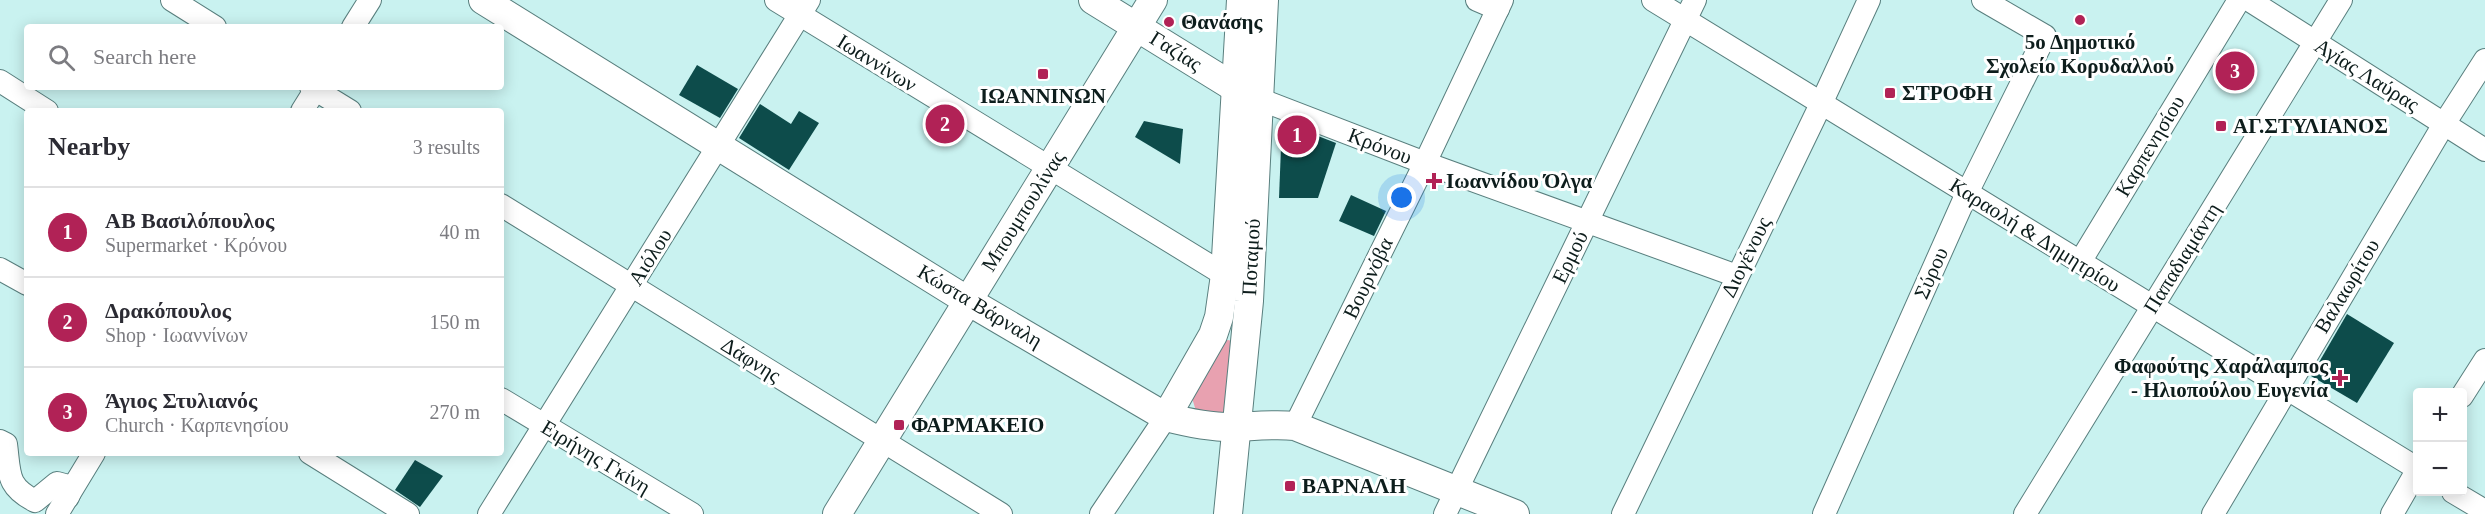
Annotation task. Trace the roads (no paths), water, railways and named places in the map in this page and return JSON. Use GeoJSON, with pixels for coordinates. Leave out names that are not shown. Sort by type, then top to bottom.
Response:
{"type":"FeatureCollection","features":[{"type":"Feature","properties":{"kind":"street"},"geometry":{"type":"LineString","coordinates":[[172,0],[210,24]]}},
{"type":"Feature","properties":{"kind":"street"},"geometry":{"type":"LineString","coordinates":[[356,24],[370,0]]}},
{"type":"Feature","properties":{"kind":"street","name":"Κώστα Βάρναλη"},"geometry":{"type":"LineString","coordinates":[[483,0],[968,301],[1166,417],[1195,425],[1236,427],[1276,424],[1295,426],[1450,503],[1515,514]]}},
{"type":"Feature","properties":{"kind":"street","name":"Ιωαννίνων"},"geometry":{"type":"LineString","coordinates":[[776,0],[805,7],[1049,169],[1225,275]]}},
{"type":"Feature","properties":{"kind":"street","name":"Γαζίας"},"geometry":{"type":"LineString","coordinates":[[1093,0],[1249,95]]}},
{"type":"Feature","properties":{"kind":"street","name":"Μπουμπουλίνας"},"geometry":{"type":"LineString","coordinates":[[837,514],[1153,0]]}},
{"type":"Feature","properties":{"kind":"street","name":"Ποταμού"},"geometry":{"type":"LineString","coordinates":[[1228,514],[1249,301],[1249,95],[1241,0]]}},
{"type":"Feature","properties":{"kind":"street","name":"Ποταμού"},"geometry":{"type":"LineString","coordinates":[[1166,417],[1213,335],[1219,317],[1264,0]]}},
{"type":"Feature","properties":{"kind":"street"},"geometry":{"type":"LineString","coordinates":[[1477,0],[1500,4]]}},
{"type":"Feature","properties":{"kind":"street","name":"Καραολή & Δημητρίου"},"geometry":{"type":"LineString","coordinates":[[1653,0],[1690,10],[1821,104],[2413,466]]}},
{"type":"Feature","properties":{"kind":"street","name":"Διογένους"},"geometry":{"type":"LineString","coordinates":[[1623,514],[1869,0]]}},
{"type":"Feature","properties":{"kind":"street","name":"Σύρου"},"geometry":{"type":"LineString","coordinates":[[1824,514],[1967,193],[2044,36],[1983,0]]}},
{"type":"Feature","properties":{"kind":"street","name":"Καρπενησίου"},"geometry":{"type":"LineString","coordinates":[[2080,262],[2239,0]]}},
{"type":"Feature","properties":{"kind":"street","name":"Αγίας Λαύρας"},"geometry":{"type":"LineString","coordinates":[[2249,0],[2485,150]]}},
{"type":"Feature","properties":{"kind":"street","name":"Παπαδιαμάντη"},"geometry":{"type":"LineString","coordinates":[[2025,514],[2341,1]]}},
{"type":"Feature","properties":{"kind":"street","name":"Βουρνόβα"},"geometry":{"type":"LineString","coordinates":[[1295,426],[1425,163],[1500,4]]}},
{"type":"Feature","properties":{"kind":"street","name":"Αιόλου"},"geometry":{"type":"LineString","coordinates":[[489,514],[805,7]]}},
{"type":"Feature","properties":{"kind":"street","name":"Ερμού"},"geometry":{"type":"LineString","coordinates":[[1450,503],[1690,10]]}},
{"type":"Feature","properties":{"kind":"street","name":"Βαλαωρίτου"},"geometry":{"type":"LineString","coordinates":[[2212,514],[2444,124],[2485,60]]}},
{"type":"Feature","properties":{"kind":"street"},"geometry":{"type":"LineString","coordinates":[[0,81],[42,108]]}},
{"type":"Feature","properties":{"kind":"street"},"geometry":{"type":"LineString","coordinates":[[304,108],[314,90]]}},
{"type":"Feature","properties":{"kind":"street"},"geometry":{"type":"LineString","coordinates":[[318,90],[345,108]]}},
{"type":"Feature","properties":{"kind":"street","name":"Κρόνου"},"geometry":{"type":"LineString","coordinates":[[1249,95],[1425,163],[1737,276]]}},
{"type":"Feature","properties":{"kind":"street","name":"Δάφνης"},"geometry":{"type":"LineString","coordinates":[[504,207],[1001,514]]}},
{"type":"Feature","properties":{"kind":"street"},"geometry":{"type":"LineString","coordinates":[[0,269],[24,282]]}},
{"type":"Feature","properties":{"kind":"street"},"geometry":{"type":"LineString","coordinates":[[2467,389],[2485,360]]}},
{"type":"Feature","properties":{"kind":"street","name":"Ειρήνης Γκίνη"},"geometry":{"type":"LineString","coordinates":[[504,401],[692,514]]}},
{"type":"Feature","properties":{"kind":"street"},"geometry":{"type":"LineString","coordinates":[[1101,514],[1166,417]]}},
{"type":"Feature","properties":{"kind":"street"},"geometry":{"type":"LineString","coordinates":[[0,441],[6,444],[12,483],[18,493],[35,501],[57,483],[72,487],[63,505]]}},
{"type":"Feature","properties":{"kind":"street"},"geometry":{"type":"LineString","coordinates":[[63,505],[92,456]]}},
{"type":"Feature","properties":{"kind":"street"},"geometry":{"type":"LineString","coordinates":[[315,456],[408,514]]}},
{"type":"Feature","properties":{"kind":"street"},"geometry":{"type":"LineString","coordinates":[[2392,514],[2413,478]]}},
{"type":"Feature","properties":{"kind":"street"},"geometry":{"type":"LineString","coordinates":[[2461,496],[2485,511]]}},
{"type":"Feature","properties":{"kind":"place","name":"5ο Δημοτικό Σχολείο Κορυδαλλού"},"geometry":{"type":"Point","coordinates":[2080,20]}},
{"type":"Feature","properties":{"kind":"place","name":"Θανάσης"},"geometry":{"type":"Point","coordinates":[1169,22]}},
{"type":"Feature","properties":{"kind":"place","name":"Άγιος Στυλιανός"},"geometry":{"type":"Point","coordinates":[2235,71]}},
{"type":"Feature","properties":{"kind":"place","name":"ΙΩΑΝΝΙΝΩΝ"},"geometry":{"type":"Point","coordinates":[1043,74]}},
{"type":"Feature","properties":{"kind":"place","name":"ΣΤΡΟΦΗ"},"geometry":{"type":"Point","coordinates":[1890,93]}},
{"type":"Feature","properties":{"kind":"place","name":"Δρακόπουλος"},"geometry":{"type":"Point","coordinates":[945,124]}},
{"type":"Feature","properties":{"kind":"place","name":"ΑΓ.ΣΤΥΛΙΑΝΟΣ"},"geometry":{"type":"Point","coordinates":[2221,126]}},
{"type":"Feature","properties":{"kind":"place","name":"ΑΒ Βασιλόπουλος"},"geometry":{"type":"Point","coordinates":[1297,135]}},
{"type":"Feature","properties":{"kind":"place","name":"Ιωαννίδου Όλγα"},"geometry":{"type":"Point","coordinates":[1434,181]}},
{"type":"Feature","properties":{"kind":"place","name":"Φαφούτης Χαράλαμπος - Ηλιοπούλου Ευγενία"},"geometry":{"type":"Point","coordinates":[2340,378]}},
{"type":"Feature","properties":{"kind":"place","name":"ΦΑΡΜΑΚΕΙΟ"},"geometry":{"type":"Point","coordinates":[899,425]}},
{"type":"Feature","properties":{"kind":"place","name":"ΒΑΡΝΑΛΗ"},"geometry":{"type":"Point","coordinates":[1290,486]}}]}
